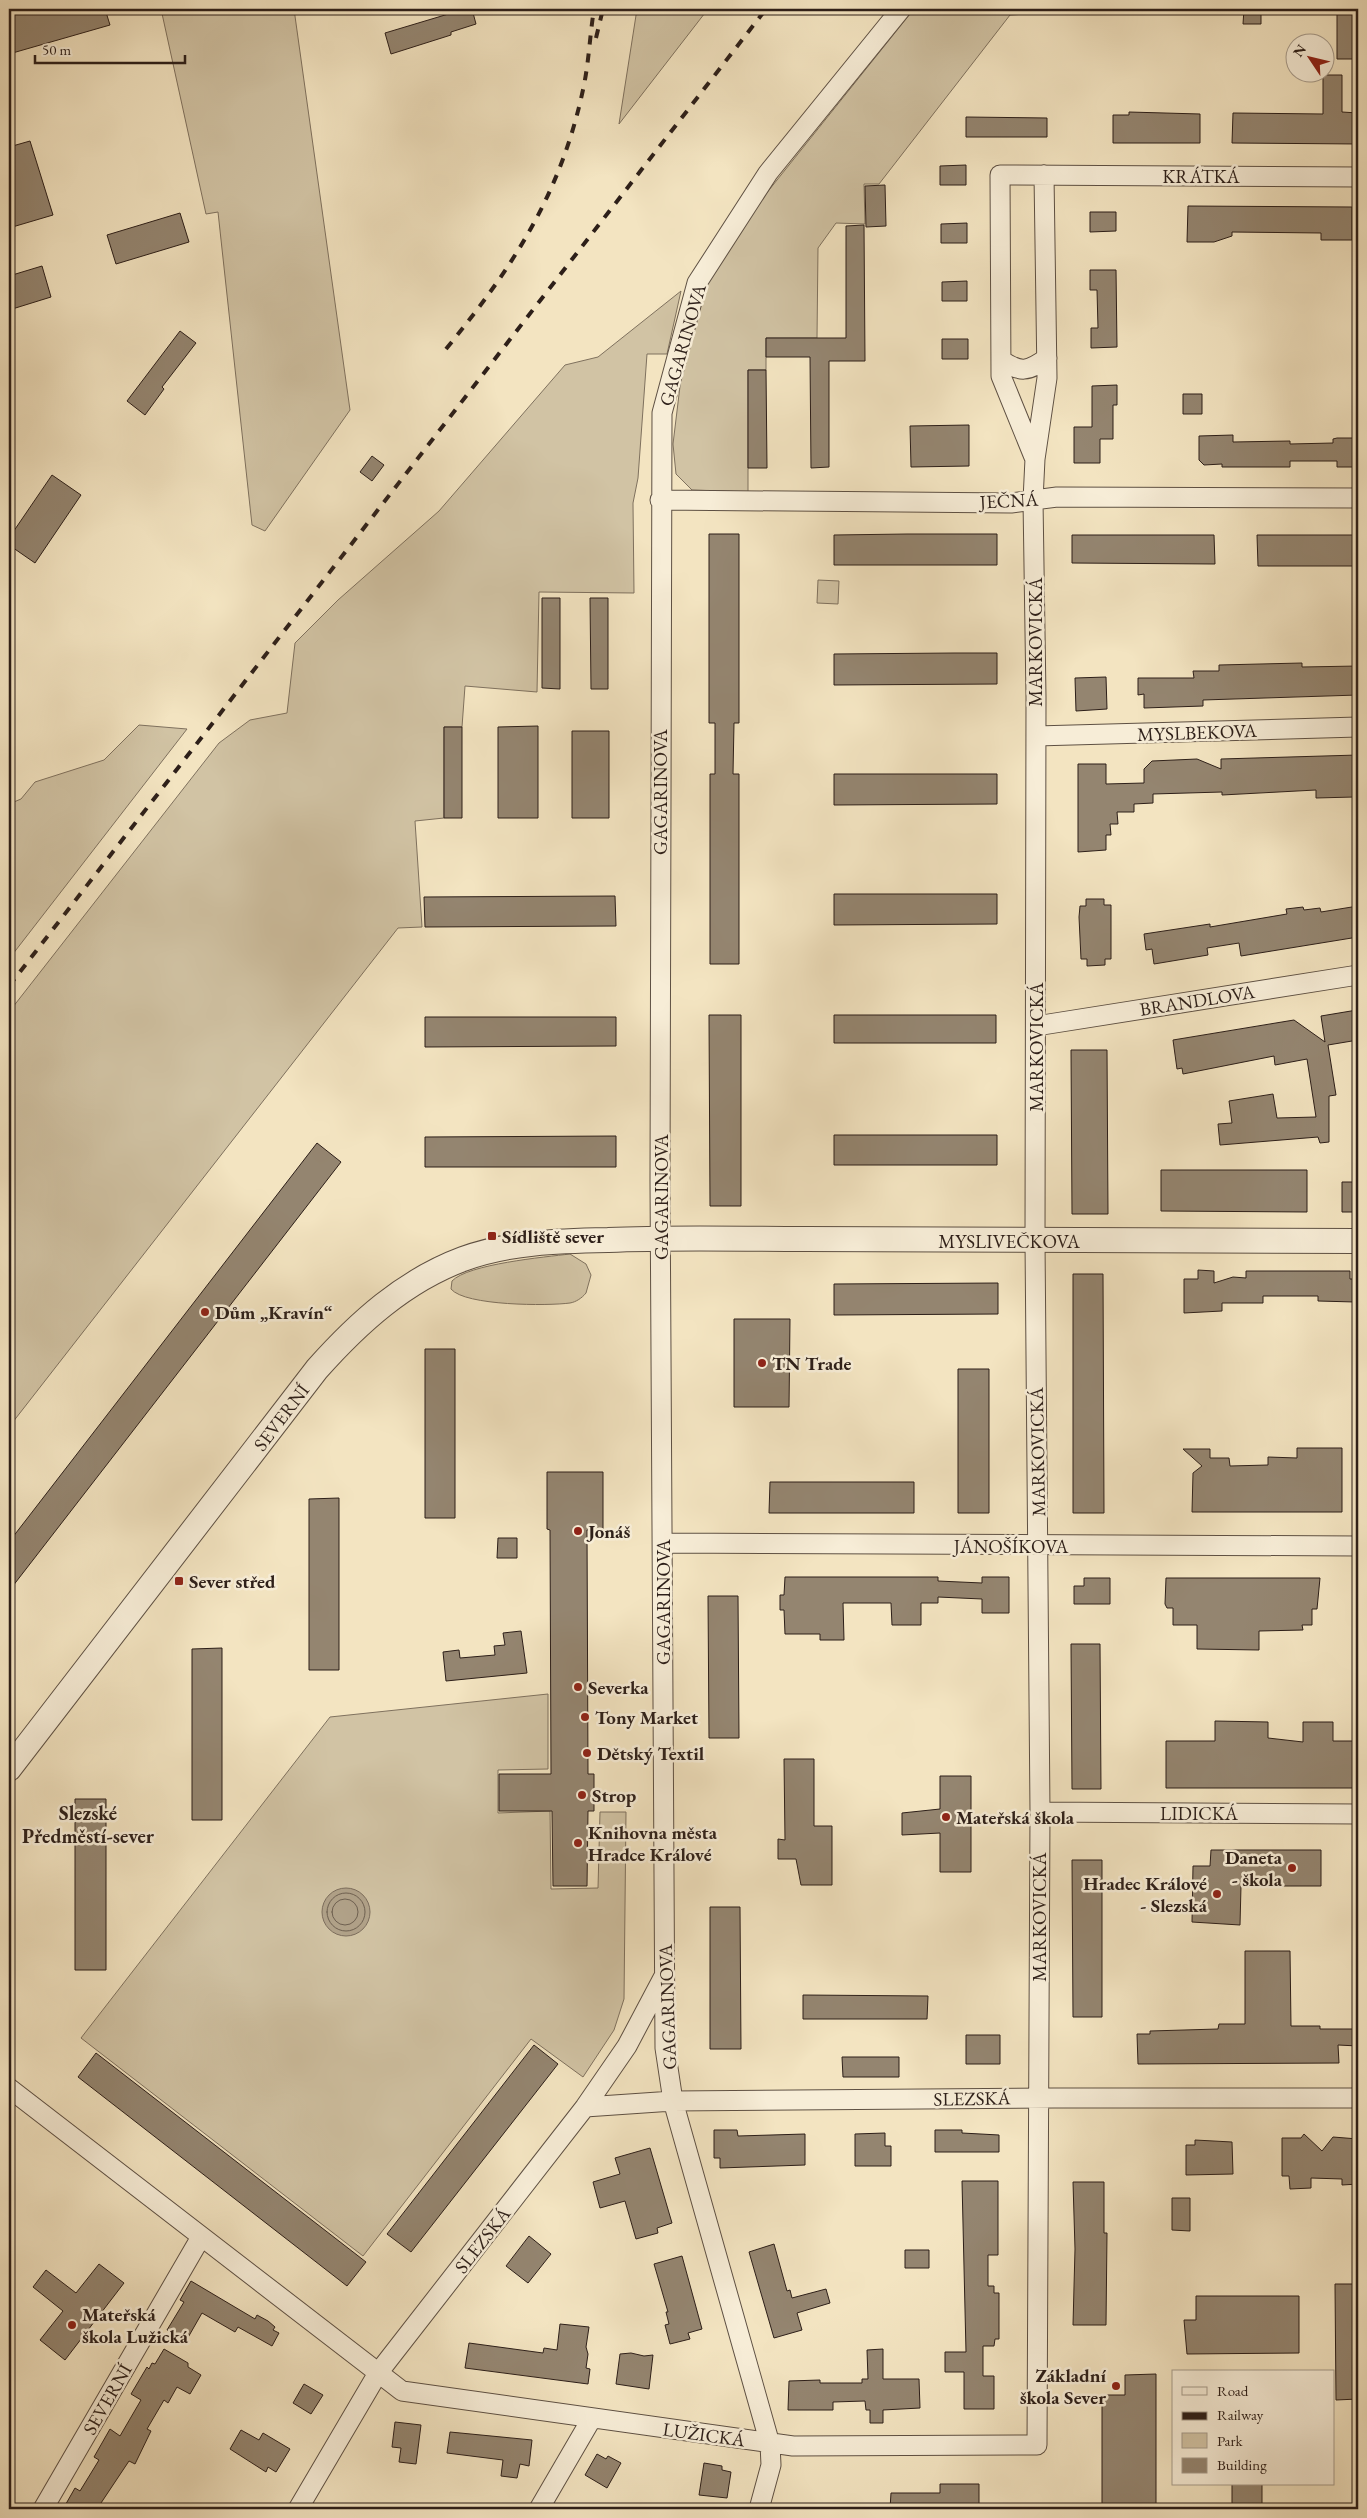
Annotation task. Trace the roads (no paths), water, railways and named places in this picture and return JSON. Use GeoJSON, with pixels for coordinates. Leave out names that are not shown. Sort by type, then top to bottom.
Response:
{"type":"FeatureCollection","features":[{"type":"Feature","properties":{"kind":"street","name":"GAGARINOVA"},"geometry":{"type":"LineString","coordinates":[[759,2509],[771,2465],[770,2444],[673,2102],[665,2048],[661,1238],[660,500],[662,412],[665,393],[697,283],[768,173],[901,9]]}},
{"type":"Feature","properties":{"kind":"street","name":"MARKOVICKÁ"},"geometry":{"type":"LineString","coordinates":[[1035,458],[1001,376],[1000,175],[1044,176],[1047,358],[1047,378],[1035,458],[1033,500],[1036,736],[1035,1241],[1040,1812],[1037,2445]]}},
{"type":"Feature","properties":{"kind":"street","name":"KRÁTKÁ"},"geometry":{"type":"LineString","coordinates":[[1044,176],[1358,177]]}},
{"type":"Feature","properties":{"kind":"street"},"geometry":{"type":"LineString","coordinates":[[1001,360],[1023,370],[1033,368],[1047,358]]}},
{"type":"Feature","properties":{"kind":"street","name":"JEČNÁ"},"geometry":{"type":"LineString","coordinates":[[660,500],[1011,503],[1057,497],[1358,498]]}},
{"type":"Feature","properties":{"kind":"street","name":"MYSLBEKOVA"},"geometry":{"type":"LineString","coordinates":[[1036,736],[1358,727]]}},
{"type":"Feature","properties":{"kind":"street","name":"BRANDLOVA"},"geometry":{"type":"LineString","coordinates":[[1036,1026],[1351,976]]}},
{"type":"Feature","properties":{"kind":"street","name":"MYSLIVEČKOVA"},"geometry":{"type":"LineString","coordinates":[[661,1238],[1358,1241]]}},
{"type":"Feature","properties":{"kind":"street","name":"SEVERNÍ"},"geometry":{"type":"LineString","coordinates":[[9,1769],[317,1369],[339,1344],[380,1307],[423,1278],[462,1259],[482,1253],[540,1242],[661,1238]]}},
{"type":"Feature","properties":{"kind":"street","name":"JÁNOŠÍKOVA"},"geometry":{"type":"LineString","coordinates":[[663,1543],[1358,1546]]}},
{"type":"Feature","properties":{"kind":"street","name":"LIDICKÁ"},"geometry":{"type":"LineString","coordinates":[[1040,1812],[1358,1814]]}},
{"type":"Feature","properties":{"kind":"street","name":"SLEZSKÁ"},"geometry":{"type":"LineString","coordinates":[[298,2509],[378,2373],[585,2107],[627,2046],[664,1976]]}},
{"type":"Feature","properties":{"kind":"street"},"geometry":{"type":"LineString","coordinates":[[9,2088],[378,2373]]}},
{"type":"Feature","properties":{"kind":"street","name":"SLEZSKÁ"},"geometry":{"type":"LineString","coordinates":[[585,2107],[673,2102],[1039,2098],[1358,2098]]}},
{"type":"Feature","properties":{"kind":"street","name":"SEVERNÍ"},"geometry":{"type":"LineString","coordinates":[[42,2509],[201,2237]]}},
{"type":"Feature","properties":{"kind":"street","name":"LUŽICKÁ"},"geometry":{"type":"LineString","coordinates":[[378,2373],[402,2390],[770,2444],[792,2446],[1037,2445]]}},
{"type":"Feature","properties":{"kind":"street"},"geometry":{"type":"LineString","coordinates":[[539,2509],[592,2418]]}},
{"type":"Feature","properties":{"kind":"water"},"geometry":{"type":"Polygon","coordinates":[[[341,1888],[351,1888],[360,1892],[366,1898],[370,1912],[366,1926],[360,1932],[351,1936],[341,1936],[332,1932],[326,1926],[322,1917],[322,1907],[326,1898],[332,1892],[341,1888]]]}},
{"type":"Feature","properties":{"kind":"railway"},"geometry":{"type":"LineString","coordinates":[[446,349],[471,318],[514,257],[549,194],[575,124],[586,76],[594,9]]}},
{"type":"Feature","properties":{"kind":"railway"},"geometry":{"type":"LineString","coordinates":[[596,38],[603,9]]}},
{"type":"Feature","properties":{"kind":"railway"},"geometry":{"type":"LineString","coordinates":[[9,986],[766,9]]}},
{"type":"Feature","properties":{"kind":"place","name":"Sídliště sever"},"geometry":{"type":"Point","coordinates":[492,1236]}},
{"type":"Feature","properties":{"kind":"place","name":"Dům „Kravín“"},"geometry":{"type":"Point","coordinates":[205,1312]}},
{"type":"Feature","properties":{"kind":"place","name":"TN Trade"},"geometry":{"type":"Point","coordinates":[762,1363]}},
{"type":"Feature","properties":{"kind":"place","name":"Jonáš"},"geometry":{"type":"Point","coordinates":[578,1531]}},
{"type":"Feature","properties":{"kind":"place","name":"Sever střed"},"geometry":{"type":"Point","coordinates":[179,1581]}},
{"type":"Feature","properties":{"kind":"place","name":"Severka"},"geometry":{"type":"Point","coordinates":[578,1687]}},
{"type":"Feature","properties":{"kind":"place","name":"Tony Market"},"geometry":{"type":"Point","coordinates":[585,1717]}},
{"type":"Feature","properties":{"kind":"place","name":"Dětský Textil"},"geometry":{"type":"Point","coordinates":[587,1753]}},
{"type":"Feature","properties":{"kind":"place","name":"Strop"},"geometry":{"type":"Point","coordinates":[582,1795]}},
{"type":"Feature","properties":{"kind":"place","name":"Mateřská škola"},"geometry":{"type":"Point","coordinates":[946,1817]}},
{"type":"Feature","properties":{"kind":"place","name":"Knihovna města Hradce Králové"},"geometry":{"type":"Point","coordinates":[578,1843]}},
{"type":"Feature","properties":{"kind":"place","name":"Daneta - škola"},"geometry":{"type":"Point","coordinates":[1292,1868]}},
{"type":"Feature","properties":{"kind":"place","name":"Hradec Králové - Slezská"},"geometry":{"type":"Point","coordinates":[1217,1894]}},
{"type":"Feature","properties":{"kind":"place","name":"Mateřská škola Lužická"},"geometry":{"type":"Point","coordinates":[72,2325]}},
{"type":"Feature","properties":{"kind":"place","name":"Základní škola Sever"},"geometry":{"type":"Point","coordinates":[1116,2386]}},
{"type":"Feature","properties":{"kind":"district","name":"Slezské Předměstí-sever"},"geometry":{"type":"Point","coordinates":[88,1824]}}]}
